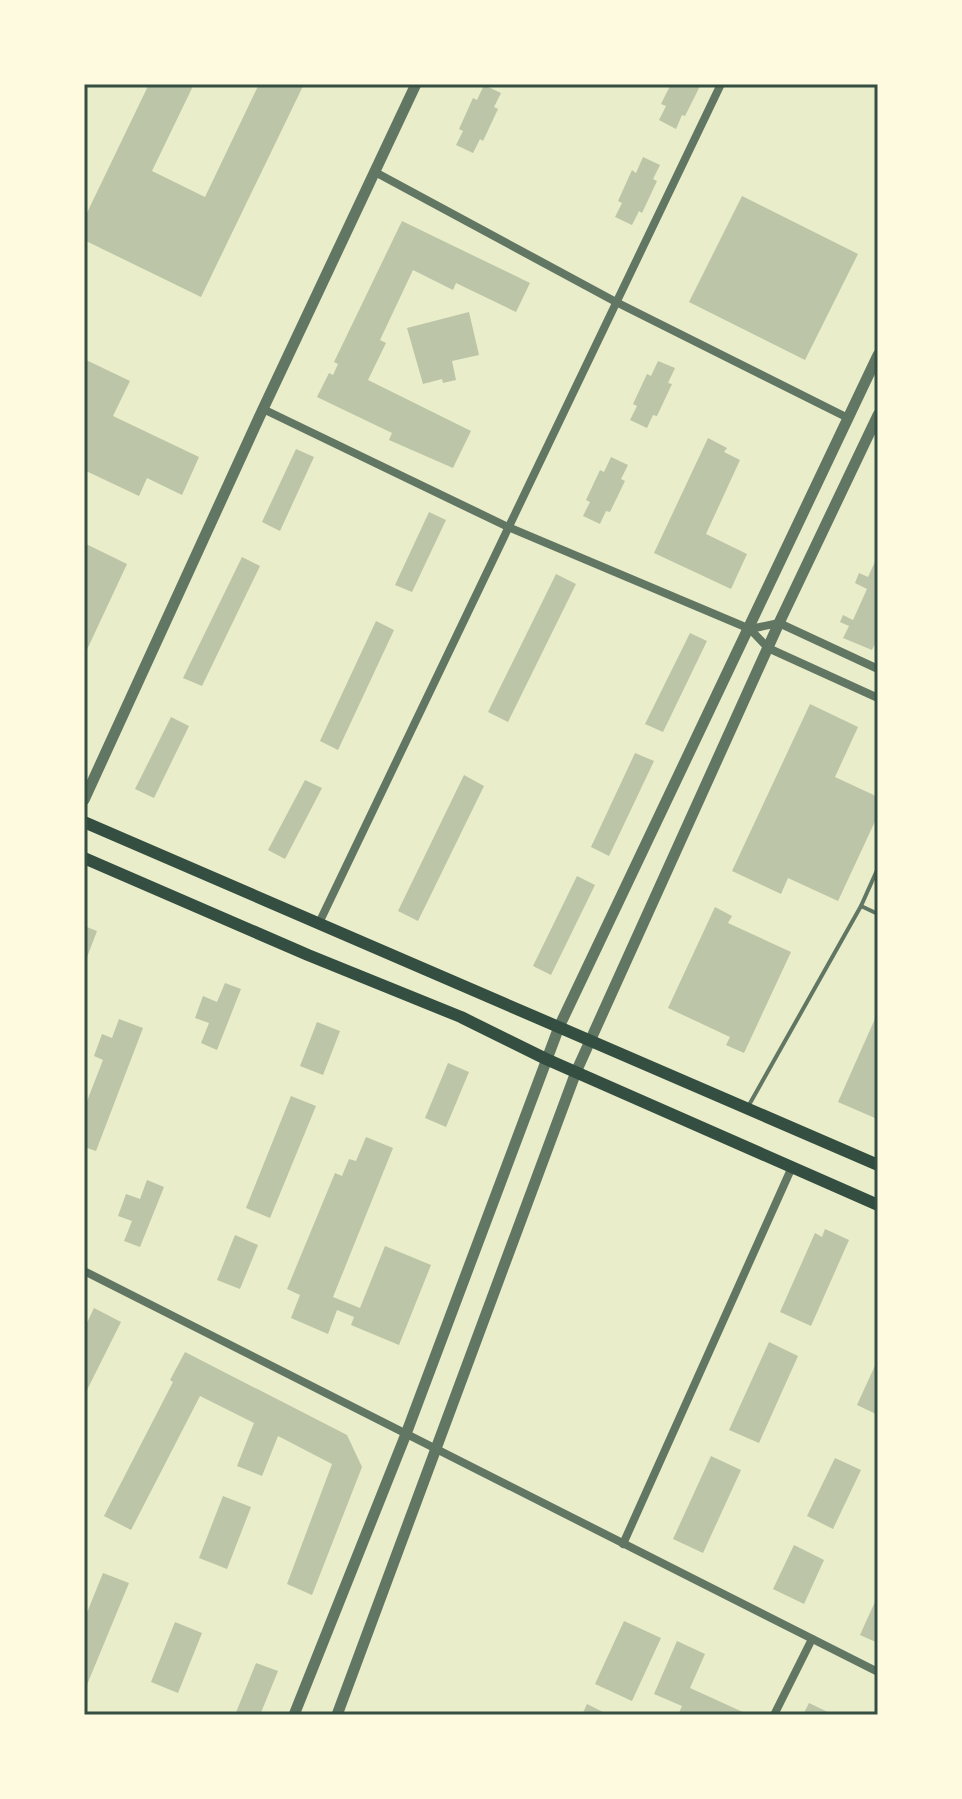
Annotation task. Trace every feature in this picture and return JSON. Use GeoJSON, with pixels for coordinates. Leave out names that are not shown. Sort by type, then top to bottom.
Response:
{"type":"FeatureCollection","features":[{"type":"Feature","properties":{"kind":"main road"},"geometry":{"type":"LineString","coordinates":[[84,822],[878,1165]]}},
{"type":"Feature","properties":{"kind":"main road"},"geometry":{"type":"LineString","coordinates":[[84,858],[461,1017],[546,1059],[878,1205]]}},
{"type":"Feature","properties":{"kind":"street"},"geometry":{"type":"LineString","coordinates":[[84,800],[416,84]]}},
{"type":"Feature","properties":{"kind":"street"},"geometry":{"type":"LineString","coordinates":[[319,923],[721,84]]}},
{"type":"Feature","properties":{"kind":"street"},"geometry":{"type":"LineString","coordinates":[[375,172],[616,302],[848,418]]}},
{"type":"Feature","properties":{"kind":"street"},"geometry":{"type":"LineString","coordinates":[[294,1715],[406,1434],[559,1027],[878,355]]}},
{"type":"Feature","properties":{"kind":"street"},"geometry":{"type":"LineString","coordinates":[[263,409],[508,527],[750,629],[768,648],[878,698]]}},
{"type":"Feature","properties":{"kind":"street"},"geometry":{"type":"LineString","coordinates":[[337,1715],[576,1072],[779,623],[878,415]]}},
{"type":"Feature","properties":{"kind":"street"},"geometry":{"type":"LineString","coordinates":[[750,629],[779,623],[878,669]]}},
{"type":"Feature","properties":{"kind":"street"},"geometry":{"type":"LineString","coordinates":[[623,1544],[792,1167]]}},
{"type":"Feature","properties":{"kind":"street"},"geometry":{"type":"LineString","coordinates":[[84,1271],[878,1672]]}},
{"type":"Feature","properties":{"kind":"street"},"geometry":{"type":"LineString","coordinates":[[774,1715],[812,1639]]}},
{"type":"Feature","properties":{"kind":"lane"},"geometry":{"type":"LineString","coordinates":[[747,1108],[861,906],[878,868]]}},
{"type":"Feature","properties":{"kind":"lane"},"geometry":{"type":"LineString","coordinates":[[861,906],[878,914]]}},
{"type":"Feature","properties":{"kind":"building"},"geometry":{"type":"Polygon","coordinates":[[[149,84],[194,84],[152,171],[205,197],[259,84],[304,84],[201,297],[84,240],[84,219],[149,84]]]}},
{"type":"Feature","properties":{"kind":"building"},"geometry":{"type":"Polygon","coordinates":[[[671,84],[701,84],[676,129],[659,120],[666,106],[661,104],[671,84]]]}},
{"type":"Feature","properties":{"kind":"building"},"geometry":{"type":"Polygon","coordinates":[[[484,85],[501,93],[494,107],[498,109],[483,141],[480,139],[473,153],[456,145],[463,131],[459,129],[473,98],[477,100],[484,85]]]}},
{"type":"Feature","properties":{"kind":"building"},"geometry":{"type":"Polygon","coordinates":[[[643,157],[660,165],[653,179],[657,181],[642,213],[639,211],[632,225],[615,217],[622,203],[618,201],[632,170],[636,173],[643,157]]]}},
{"type":"Feature","properties":{"kind":"building"},"geometry":{"type":"Polygon","coordinates":[[[742,196],[858,254],[805,360],[689,302],[742,196]]]}},
{"type":"Feature","properties":{"kind":"building"},"geometry":{"type":"Polygon","coordinates":[[[402,221],[530,283],[516,312],[456,283],[453,290],[413,270],[380,340],[386,343],[368,380],[471,431],[453,468],[389,440],[392,433],[317,397],[329,373],[333,375],[338,364],[334,362],[402,221]]]}},
{"type":"Feature","properties":{"kind":"building"},"geometry":{"type":"Polygon","coordinates":[[[469,312],[479,355],[452,361],[456,380],[443,383],[442,379],[423,384],[407,328],[469,312]]]}},
{"type":"Feature","properties":{"kind":"building"},"geometry":{"type":"Polygon","coordinates":[[[84,359],[130,381],[113,416],[199,457],[182,495],[147,478],[139,496],[84,470],[84,359]]]}},
{"type":"Feature","properties":{"kind":"building"},"geometry":{"type":"Polygon","coordinates":[[[658,361],[675,368],[668,383],[672,384],[657,416],[653,415],[647,428],[630,420],[637,406],[633,404],[647,374],[651,376],[658,361]]]}},
{"type":"Feature","properties":{"kind":"building"},"geometry":{"type":"Polygon","coordinates":[[[708,438],[727,448],[724,452],[740,460],[706,534],[747,554],[731,589],[654,553],[708,438]]]}},
{"type":"Feature","properties":{"kind":"building"},"geometry":{"type":"Polygon","coordinates":[[[296,449],[314,457],[280,531],[262,522],[296,449]]]}},
{"type":"Feature","properties":{"kind":"building"},"geometry":{"type":"Polygon","coordinates":[[[611,457],[628,465],[621,479],[625,481],[610,512],[606,511],[600,524],[583,516],[590,502],[586,500],[600,470],[604,472],[611,457]]]}},
{"type":"Feature","properties":{"kind":"building"},"geometry":{"type":"Polygon","coordinates":[[[429,512],[446,520],[412,592],[395,585],[429,512]]]}},
{"type":"Feature","properties":{"kind":"building"},"geometry":{"type":"Polygon","coordinates":[[[84,543],[127,564],[84,656],[84,543]]]}},
{"type":"Feature","properties":{"kind":"building"},"geometry":{"type":"Polygon","coordinates":[[[878,555],[878,637],[872,650],[843,638],[849,626],[840,622],[843,615],[853,620],[867,589],[855,583],[859,573],[868,577],[878,555]]]}},
{"type":"Feature","properties":{"kind":"building"},"geometry":{"type":"Polygon","coordinates":[[[242,557],[260,566],[202,686],[183,678],[242,557]]]}},
{"type":"Feature","properties":{"kind":"building"},"geometry":{"type":"Polygon","coordinates":[[[556,574],[576,584],[508,722],[488,712],[556,574]]]}},
{"type":"Feature","properties":{"kind":"building"},"geometry":{"type":"Polygon","coordinates":[[[376,621],[394,630],[338,750],[320,741],[376,621]]]}},
{"type":"Feature","properties":{"kind":"building"},"geometry":{"type":"Polygon","coordinates":[[[690,633],[707,641],[663,732],[645,724],[690,633]]]}},
{"type":"Feature","properties":{"kind":"building"},"geometry":{"type":"Polygon","coordinates":[[[810,704],[858,727],[835,777],[878,797],[878,815],[838,901],[788,878],[781,894],[732,871],[810,704]]]}},
{"type":"Feature","properties":{"kind":"building"},"geometry":{"type":"Polygon","coordinates":[[[171,717],[189,726],[154,798],[135,789],[171,717]]]}},
{"type":"Feature","properties":{"kind":"building"},"geometry":{"type":"Polygon","coordinates":[[[635,753],[654,761],[609,856],[591,847],[635,753]]]}},
{"type":"Feature","properties":{"kind":"building"},"geometry":{"type":"Polygon","coordinates":[[[464,775],[484,786],[418,921],[398,911],[464,775]]]}},
{"type":"Feature","properties":{"kind":"building"},"geometry":{"type":"Polygon","coordinates":[[[305,780],[322,788],[285,859],[268,850],[305,780]]]}},
{"type":"Feature","properties":{"kind":"building"},"geometry":{"type":"Polygon","coordinates":[[[577,876],[595,885],[551,975],[533,966],[577,876]]]}},
{"type":"Feature","properties":{"kind":"building"},"geometry":{"type":"Polygon","coordinates":[[[715,907],[732,916],[728,923],[791,952],[744,1053],[726,1045],[730,1037],[668,1008],[715,907]]]}},
{"type":"Feature","properties":{"kind":"building"},"geometry":{"type":"Polygon","coordinates":[[[84,926],[97,931],[84,965],[84,926]]]}},
{"type":"Feature","properties":{"kind":"building"},"geometry":{"type":"Polygon","coordinates":[[[225,983],[241,989],[217,1050],[201,1043],[209,1023],[195,1018],[203,996],[217,1002],[225,983]]]}},
{"type":"Feature","properties":{"kind":"building"},"geometry":{"type":"Polygon","coordinates":[[[878,1012],[878,1112],[875,1118],[838,1102],[878,1012]]]}},
{"type":"Feature","properties":{"kind":"building"},"geometry":{"type":"Polygon","coordinates":[[[119,1019],[143,1028],[96,1151],[84,1147],[84,1100],[87,1101],[103,1060],[94,1056],[102,1034],[112,1038],[119,1019]]]}},
{"type":"Feature","properties":{"kind":"building"},"geometry":{"type":"Polygon","coordinates":[[[317,1022],[340,1031],[323,1075],[300,1066],[317,1022]]]}},
{"type":"Feature","properties":{"kind":"building"},"geometry":{"type":"Polygon","coordinates":[[[448,1063],[469,1072],[446,1127],[425,1118],[448,1063]]]}},
{"type":"Feature","properties":{"kind":"building"},"geometry":{"type":"Polygon","coordinates":[[[291,1096],[316,1106],[270,1218],[246,1208],[291,1096]]]}},
{"type":"Feature","properties":{"kind":"building"},"geometry":{"type":"Polygon","coordinates":[[[366,1137],[393,1148],[333,1297],[360,1308],[385,1246],[431,1265],[399,1345],[351,1325],[354,1317],[337,1310],[328,1334],[291,1318],[300,1295],[287,1289],[335,1173],[342,1176],[349,1159],[356,1161],[366,1137]]]}},
{"type":"Feature","properties":{"kind":"building"},"geometry":{"type":"Polygon","coordinates":[[[147,1180],[164,1187],[140,1247],[124,1241],[132,1221],[118,1216],[126,1194],[140,1199],[147,1180]]]}},
{"type":"Feature","properties":{"kind":"building"},"geometry":{"type":"Polygon","coordinates":[[[825,1229],[849,1240],[811,1326],[780,1312],[815,1233],[822,1237],[825,1229]]]}},
{"type":"Feature","properties":{"kind":"building"},"geometry":{"type":"Polygon","coordinates":[[[235,1235],[258,1245],[240,1289],[217,1280],[235,1235]]]}},
{"type":"Feature","properties":{"kind":"building"},"geometry":{"type":"Polygon","coordinates":[[[94,1308],[121,1322],[84,1396],[84,1329],[94,1308]]]}},
{"type":"Feature","properties":{"kind":"building"},"geometry":{"type":"Polygon","coordinates":[[[769,1342],[798,1356],[759,1443],[729,1430],[769,1342]]]}},
{"type":"Feature","properties":{"kind":"building"},"geometry":{"type":"Polygon","coordinates":[[[185,1352],[347,1435],[362,1467],[312,1595],[287,1584],[332,1464],[278,1436],[262,1476],[237,1466],[254,1423],[200,1396],[131,1530],[104,1516],[173,1382],[170,1380],[185,1352]]]}},
{"type":"Feature","properties":{"kind":"building"},"geometry":{"type":"Polygon","coordinates":[[[878,1359],[878,1415],[857,1405],[878,1359]]]}},
{"type":"Feature","properties":{"kind":"building"},"geometry":{"type":"Polygon","coordinates":[[[711,1456],[741,1470],[703,1553],[673,1539],[711,1456]]]}},
{"type":"Feature","properties":{"kind":"building"},"geometry":{"type":"Polygon","coordinates":[[[835,1458],[861,1470],[833,1529],[807,1516],[835,1458]]]}},
{"type":"Feature","properties":{"kind":"building"},"geometry":{"type":"Polygon","coordinates":[[[223,1496],[251,1507],[227,1569],[199,1558],[223,1496]]]}},
{"type":"Feature","properties":{"kind":"building"},"geometry":{"type":"Polygon","coordinates":[[[794,1545],[824,1560],[804,1604],[773,1589],[794,1545]]]}},
{"type":"Feature","properties":{"kind":"building"},"geometry":{"type":"Polygon","coordinates":[[[103,1573],[129,1583],[84,1692],[84,1620],[103,1573]]]}},
{"type":"Feature","properties":{"kind":"building"},"geometry":{"type":"Polygon","coordinates":[[[878,1595],[878,1643],[860,1635],[878,1595]]]}},
{"type":"Feature","properties":{"kind":"building"},"geometry":{"type":"Polygon","coordinates":[[[624,1621],[661,1638],[632,1701],[595,1684],[624,1621]]]}},
{"type":"Feature","properties":{"kind":"building"},"geometry":{"type":"Polygon","coordinates":[[[175,1622],[202,1633],[178,1693],[151,1682],[175,1622]]]}},
{"type":"Feature","properties":{"kind":"building"},"geometry":{"type":"Polygon","coordinates":[[[677,1641],[705,1654],[690,1688],[744,1715],[678,1715],[682,1706],[654,1694],[677,1641]]]}},
{"type":"Feature","properties":{"kind":"building"},"geometry":{"type":"Polygon","coordinates":[[[256,1663],[278,1671],[260,1715],[235,1715],[256,1663]]]}},
{"type":"Feature","properties":{"kind":"building"},"geometry":{"type":"Polygon","coordinates":[[[809,1703],[834,1715],[803,1715],[809,1703]]]}},
{"type":"Feature","properties":{"kind":"building"},"geometry":{"type":"Polygon","coordinates":[[[587,1704],[609,1715],[582,1715],[587,1704]]]}}]}
